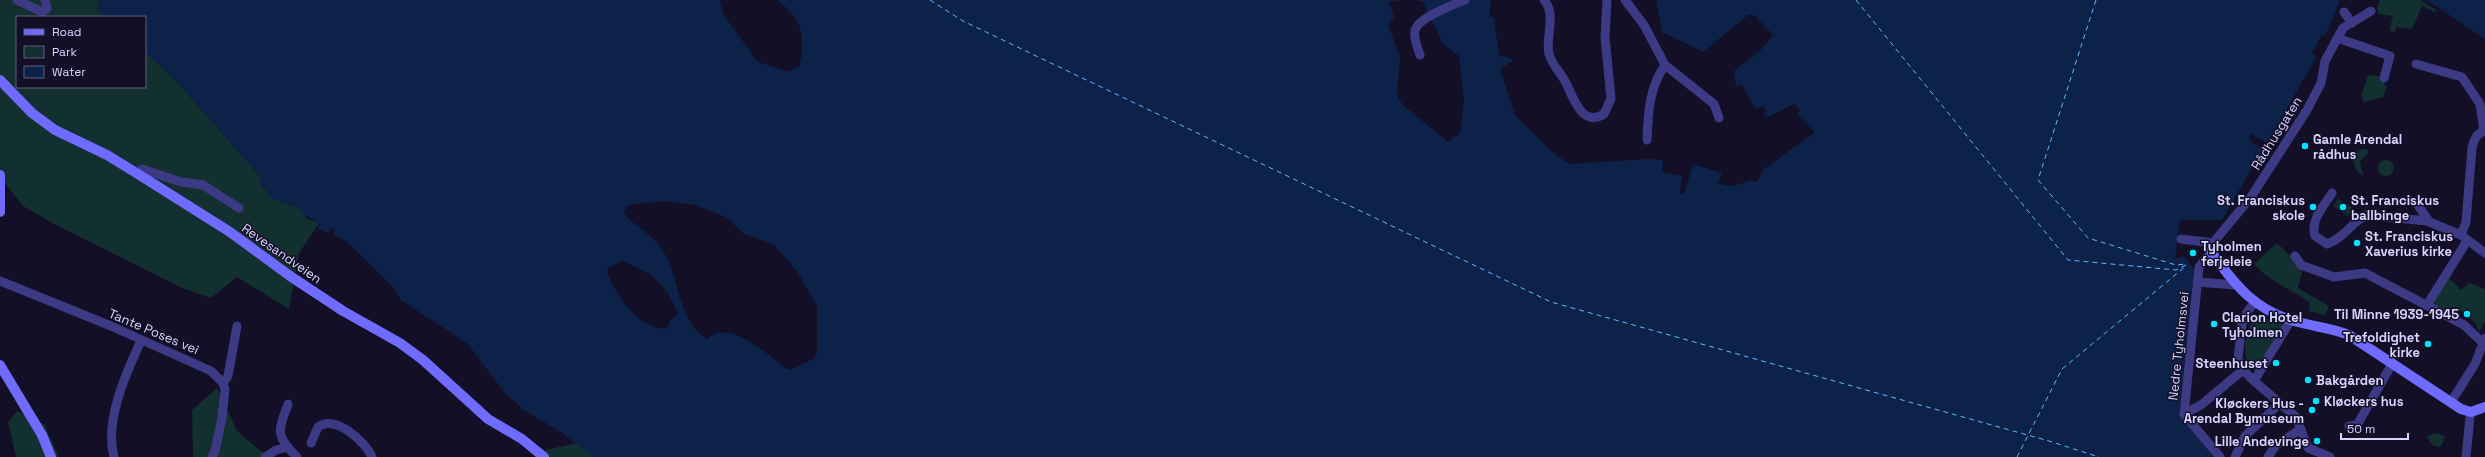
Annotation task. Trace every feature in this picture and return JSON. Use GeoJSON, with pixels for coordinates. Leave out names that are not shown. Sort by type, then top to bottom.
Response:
{"type":"FeatureCollection","features":[{"type":"Feature","properties":{"kind":"main road","name":"Revesandveien"},"geometry":{"type":"LineString","coordinates":[[0,80],[32,113],[55,130],[107,156],[138,174],[230,232],[290,276],[343,310],[400,343],[423,360],[488,419],[522,439],[544,457]]}},
{"type":"Feature","properties":{"kind":"main road"},"geometry":{"type":"LineString","coordinates":[[0,175],[0,212]]}},
{"type":"Feature","properties":{"kind":"main road"},"geometry":{"type":"LineString","coordinates":[[2212,248],[2236,285],[2255,302],[2291,320],[2331,328],[2349,335],[2470,414],[2485,407]]}},
{"type":"Feature","properties":{"kind":"main road"},"geometry":{"type":"LineString","coordinates":[[0,365],[42,436],[51,457]]}},
{"type":"Feature","properties":{"kind":"street"},"geometry":{"type":"LineString","coordinates":[[17,0],[42,12],[47,9],[45,0]]}},
{"type":"Feature","properties":{"kind":"street"},"geometry":{"type":"LineString","coordinates":[[1420,55],[1414,32],[1417,25],[1429,17],[1465,0]]}},
{"type":"Feature","properties":{"kind":"street"},"geometry":{"type":"LineString","coordinates":[[1544,0],[1550,15],[1549,53],[1552,62],[1566,82],[1574,104],[1580,112],[1594,117],[1604,114],[1612,99],[1605,37],[1607,0]]}},
{"type":"Feature","properties":{"kind":"street"},"geometry":{"type":"LineString","coordinates":[[1625,0],[1644,25],[1666,65],[1714,104],[1719,118]]}},
{"type":"Feature","properties":{"kind":"street","name":"Rådhusgaten"},"geometry":{"type":"LineString","coordinates":[[2212,248],[2251,197],[2307,110],[2321,84],[2325,61],[2343,28],[2371,11]]}},
{"type":"Feature","properties":{"kind":"street"},"geometry":{"type":"LineString","coordinates":[[2344,12],[2352,23]]}},
{"type":"Feature","properties":{"kind":"street"},"geometry":{"type":"LineString","coordinates":[[2337,38],[2390,56],[2384,78]]}},
{"type":"Feature","properties":{"kind":"street"},"geometry":{"type":"LineString","coordinates":[[2416,64],[2462,77],[2480,104],[2484,133],[2479,133],[2474,140],[2472,148],[2464,238],[2427,305]]}},
{"type":"Feature","properties":{"kind":"street"},"geometry":{"type":"LineString","coordinates":[[1647,140],[1650,100],[1658,75],[1666,65]]}},
{"type":"Feature","properties":{"kind":"street"},"geometry":{"type":"LineString","coordinates":[[138,174],[142,169],[181,182],[203,185],[239,208]]}},
{"type":"Feature","properties":{"kind":"street"},"geometry":{"type":"LineString","coordinates":[[2332,193],[2314,222],[2313,230],[2315,236],[2327,244],[2339,240],[2361,218],[2367,215],[2429,221],[2483,248]]}},
{"type":"Feature","properties":{"kind":"street"},"geometry":{"type":"LineString","coordinates":[[2418,207],[2429,221]]}},
{"type":"Feature","properties":{"kind":"street"},"geometry":{"type":"LineString","coordinates":[[2181,239],[2212,248]]}},
{"type":"Feature","properties":{"kind":"street","name":"Nedre Tyholmsvei"},"geometry":{"type":"LineString","coordinates":[[2212,248],[2199,267],[2184,414],[2220,457]]}},
{"type":"Feature","properties":{"kind":"street"},"geometry":{"type":"LineString","coordinates":[[2295,256],[2301,265],[2334,277],[2365,273],[2464,325],[2484,340],[2475,364],[2451,402]]}},
{"type":"Feature","properties":{"kind":"street","name":"Tante Poses vei"},"geometry":{"type":"LineString","coordinates":[[0,281],[111,326],[141,341],[197,363],[211,371],[223,383]]}},
{"type":"Feature","properties":{"kind":"street"},"geometry":{"type":"LineString","coordinates":[[2197,282],[2236,285]]}},
{"type":"Feature","properties":{"kind":"street"},"geometry":{"type":"LineString","coordinates":[[2255,302],[2247,312],[2242,324],[2238,358],[2243,370],[2296,417],[2304,442],[2312,451],[2330,457]]}},
{"type":"Feature","properties":{"kind":"street"},"geometry":{"type":"LineString","coordinates":[[2254,381],[2291,320]]}},
{"type":"Feature","properties":{"kind":"street"},"geometry":{"type":"LineString","coordinates":[[214,455],[225,396],[223,383],[228,376],[237,326]]}},
{"type":"Feature","properties":{"kind":"street"},"geometry":{"type":"LineString","coordinates":[[114,457],[114,427],[122,385],[141,341]]}},
{"type":"Feature","properties":{"kind":"street"},"geometry":{"type":"LineString","coordinates":[[2349,426],[2357,424],[2392,364]]}},
{"type":"Feature","properties":{"kind":"street"},"geometry":{"type":"LineString","coordinates":[[2184,414],[2201,405],[2243,370]]}},
{"type":"Feature","properties":{"kind":"street"},"geometry":{"type":"LineString","coordinates":[[2235,457],[2245,436],[2280,403]]}},
{"type":"Feature","properties":{"kind":"street"},"geometry":{"type":"LineString","coordinates":[[288,404],[280,433],[282,440],[297,457]]}},
{"type":"Feature","properties":{"kind":"street"},"geometry":{"type":"LineString","coordinates":[[2466,457],[2470,414]]}},
{"type":"Feature","properties":{"kind":"street"},"geometry":{"type":"LineString","coordinates":[[311,442],[318,427],[325,424],[332,425],[358,438],[372,457]]}},
{"type":"Feature","properties":{"kind":"street"},"geometry":{"type":"LineString","coordinates":[[2268,457],[2276,445],[2301,429]]}},
{"type":"Feature","properties":{"kind":"street"},"geometry":{"type":"LineString","coordinates":[[265,457],[276,450],[288,447]]}},
{"type":"Feature","properties":{"kind":"green space"},"geometry":{"type":"Polygon","coordinates":[[[0,0],[100,0],[97,9],[105,16],[16,16],[16,88],[146,88],[146,52],[178,83],[259,175],[263,190],[266,188],[271,198],[302,209],[306,218],[319,223],[299,253],[289,309],[237,277],[211,298],[182,288],[56,225],[23,206],[0,177],[0,0]]]}},
{"type":"Feature","properties":{"kind":"green space"},"geometry":{"type":"Polygon","coordinates":[[[2380,0],[2421,0],[2436,10],[2435,12],[2422,6],[2412,29],[2396,27],[2395,32],[2389,31],[2393,16],[2378,14],[2377,8],[2380,0]]]}},
{"type":"Feature","properties":{"kind":"green space"},"geometry":{"type":"Polygon","coordinates":[[[2368,75],[2386,77],[2384,85],[2387,86],[2383,97],[2363,102],[2363,98],[2361,96],[2368,75]]]}},
{"type":"Feature","properties":{"kind":"green space"},"geometry":{"type":"Polygon","coordinates":[[[2362,149],[2367,149],[2369,153],[2360,161],[2363,176],[2357,171],[2353,162],[2357,152],[2362,149]]]}},
{"type":"Feature","properties":{"kind":"green space"},"geometry":{"type":"Polygon","coordinates":[[[2386,160],[2392,162],[2394,168],[2392,174],[2386,176],[2380,174],[2378,168],[2380,162],[2386,160]]]}},
{"type":"Feature","properties":{"kind":"green space","name":"St. Franciskus ballbinge"},"geometry":{"type":"Polygon","coordinates":[[[2338,199],[2353,208],[2348,216],[2333,206],[2338,199]]]}},
{"type":"Feature","properties":{"kind":"green space"},"geometry":{"type":"Polygon","coordinates":[[[2277,243],[2303,268],[2298,288],[2329,306],[2325,315],[2309,311],[2310,303],[2274,281],[2254,264],[2277,243]]]}},
{"type":"Feature","properties":{"kind":"green space"},"geometry":{"type":"Polygon","coordinates":[[[2448,277],[2461,290],[2469,283],[2485,289],[2485,321],[2479,332],[2476,324],[2465,312],[2432,307],[2433,298],[2448,277]]]}},
{"type":"Feature","properties":{"kind":"green space"},"geometry":{"type":"Polygon","coordinates":[[[2261,317],[2286,326],[2256,373],[2251,368],[2246,357],[2245,345],[2250,325],[2261,317]]]}},
{"type":"Feature","properties":{"kind":"green space"},"geometry":{"type":"Polygon","coordinates":[[[217,388],[237,431],[268,457],[193,457],[192,410],[217,388]]]}},
{"type":"Feature","properties":{"kind":"green space"},"geometry":{"type":"Polygon","coordinates":[[[17,411],[44,424],[59,457],[16,457],[8,422],[17,411]]]}},
{"type":"Feature","properties":{"kind":"green space"},"geometry":{"type":"Polygon","coordinates":[[[2438,433],[2445,437],[2441,446],[2434,446],[2427,436],[2438,433]]]}},
{"type":"Feature","properties":{"kind":"green space"},"geometry":{"type":"Polygon","coordinates":[[[576,443],[594,457],[535,457],[546,450],[576,443]]]}},
{"type":"Feature","properties":{"kind":"water"},"geometry":{"type":"Polygon","coordinates":[[[100,0],[720,0],[723,14],[758,62],[788,72],[799,66],[802,49],[802,36],[799,24],[794,16],[778,0],[1402,0],[1389,2],[1394,17],[1388,25],[1400,56],[1397,96],[1403,105],[1448,142],[1460,133],[1464,101],[1459,56],[1443,44],[1423,2],[1415,0],[1491,0],[1489,16],[1494,18],[1499,55],[1514,60],[1500,69],[1515,115],[1551,151],[1569,164],[1649,159],[1663,160],[1662,172],[1682,176],[1680,193],[1684,194],[1693,164],[1722,173],[1718,183],[1722,185],[1734,186],[1750,180],[1757,182],[1764,169],[1815,132],[1797,114],[1800,111],[1794,104],[1768,117],[1763,114],[1766,112],[1763,106],[1755,109],[1742,84],[1736,87],[1734,71],[1759,52],[1773,35],[1754,15],[1748,15],[1703,52],[1662,32],[1656,0],[2340,0],[2325,36],[2322,35],[2312,53],[2317,56],[2267,143],[2251,134],[2249,136],[2251,142],[2263,149],[2222,220],[2180,220],[2175,259],[2184,256],[2194,269],[2179,413],[2214,457],[594,457],[559,431],[524,410],[504,392],[468,344],[401,300],[393,287],[347,242],[333,234],[335,229],[331,228],[328,233],[318,229],[319,223],[301,213],[302,209],[271,198],[266,188],[263,190],[259,175],[178,83],[146,52],[146,16],[105,16],[97,9],[100,0]],[[665,201],[628,205],[624,212],[626,217],[649,235],[664,252],[681,302],[691,322],[707,339],[716,333],[738,335],[760,348],[789,370],[813,359],[817,352],[817,306],[797,271],[774,245],[744,234],[726,217],[695,205],[665,201]],[[622,261],[609,267],[607,273],[630,310],[638,317],[656,328],[666,329],[671,320],[678,314],[673,303],[657,280],[633,265],[622,261]]]}},
{"type":"Feature","properties":{"kind":"water"},"geometry":{"type":"Polygon","coordinates":[[[2427,0],[2485,0],[2485,39],[2427,0]]]}},
{"type":"Feature","properties":{"kind":"ferry route"},"geometry":{"type":"LineString","coordinates":[[930,0],[963,21],[1551,302],[2049,441],[2099,457]]}},
{"type":"Feature","properties":{"kind":"ferry route"},"geometry":{"type":"LineString","coordinates":[[1856,0],[2068,260],[2176,270],[2188,264]]}},
{"type":"Feature","properties":{"kind":"ferry route"},"geometry":{"type":"LineString","coordinates":[[2096,0],[2038,180],[2088,238],[2176,265],[2186,264]]}},
{"type":"Feature","properties":{"kind":"ferry route"},"geometry":{"type":"LineString","coordinates":[[2017,457],[2062,369],[2186,266]]}},
{"type":"Feature","properties":{"kind":"place","name":"Gamle Arendal rådhus"},"geometry":{"type":"Point","coordinates":[2305,146]}},
{"type":"Feature","properties":{"kind":"place","name":"St. Franciskus skole"},"geometry":{"type":"Point","coordinates":[2313,207]}},
{"type":"Feature","properties":{"kind":"place","name":"St. Franciskus ballbinge"},"geometry":{"type":"Point","coordinates":[2343,207]}},
{"type":"Feature","properties":{"kind":"place","name":"St. Franciskus Xaverius kirke"},"geometry":{"type":"Point","coordinates":[2357,243]}},
{"type":"Feature","properties":{"kind":"place","name":"Tyholmen ferjeleie"},"geometry":{"type":"Point","coordinates":[2193,253]}},
{"type":"Feature","properties":{"kind":"place","name":"Til Minne 1939-1945"},"geometry":{"type":"Point","coordinates":[2467,314]}},
{"type":"Feature","properties":{"kind":"place","name":"Clarion Hotel Tyholmen"},"geometry":{"type":"Point","coordinates":[2214,324]}},
{"type":"Feature","properties":{"kind":"place","name":"Trefoldighet kirke"},"geometry":{"type":"Point","coordinates":[2428,344]}},
{"type":"Feature","properties":{"kind":"place","name":"Steenhuset"},"geometry":{"type":"Point","coordinates":[2276,363]}},
{"type":"Feature","properties":{"kind":"place","name":"Bakgården"},"geometry":{"type":"Point","coordinates":[2308,380]}},
{"type":"Feature","properties":{"kind":"place","name":"Kløckers hus"},"geometry":{"type":"Point","coordinates":[2316,401]}},
{"type":"Feature","properties":{"kind":"place","name":"Kløckers Hus - Arendal Bymuseum"},"geometry":{"type":"Point","coordinates":[2312,410]}},
{"type":"Feature","properties":{"kind":"place","name":"Lille Andevinge"},"geometry":{"type":"Point","coordinates":[2317,441]}}]}
